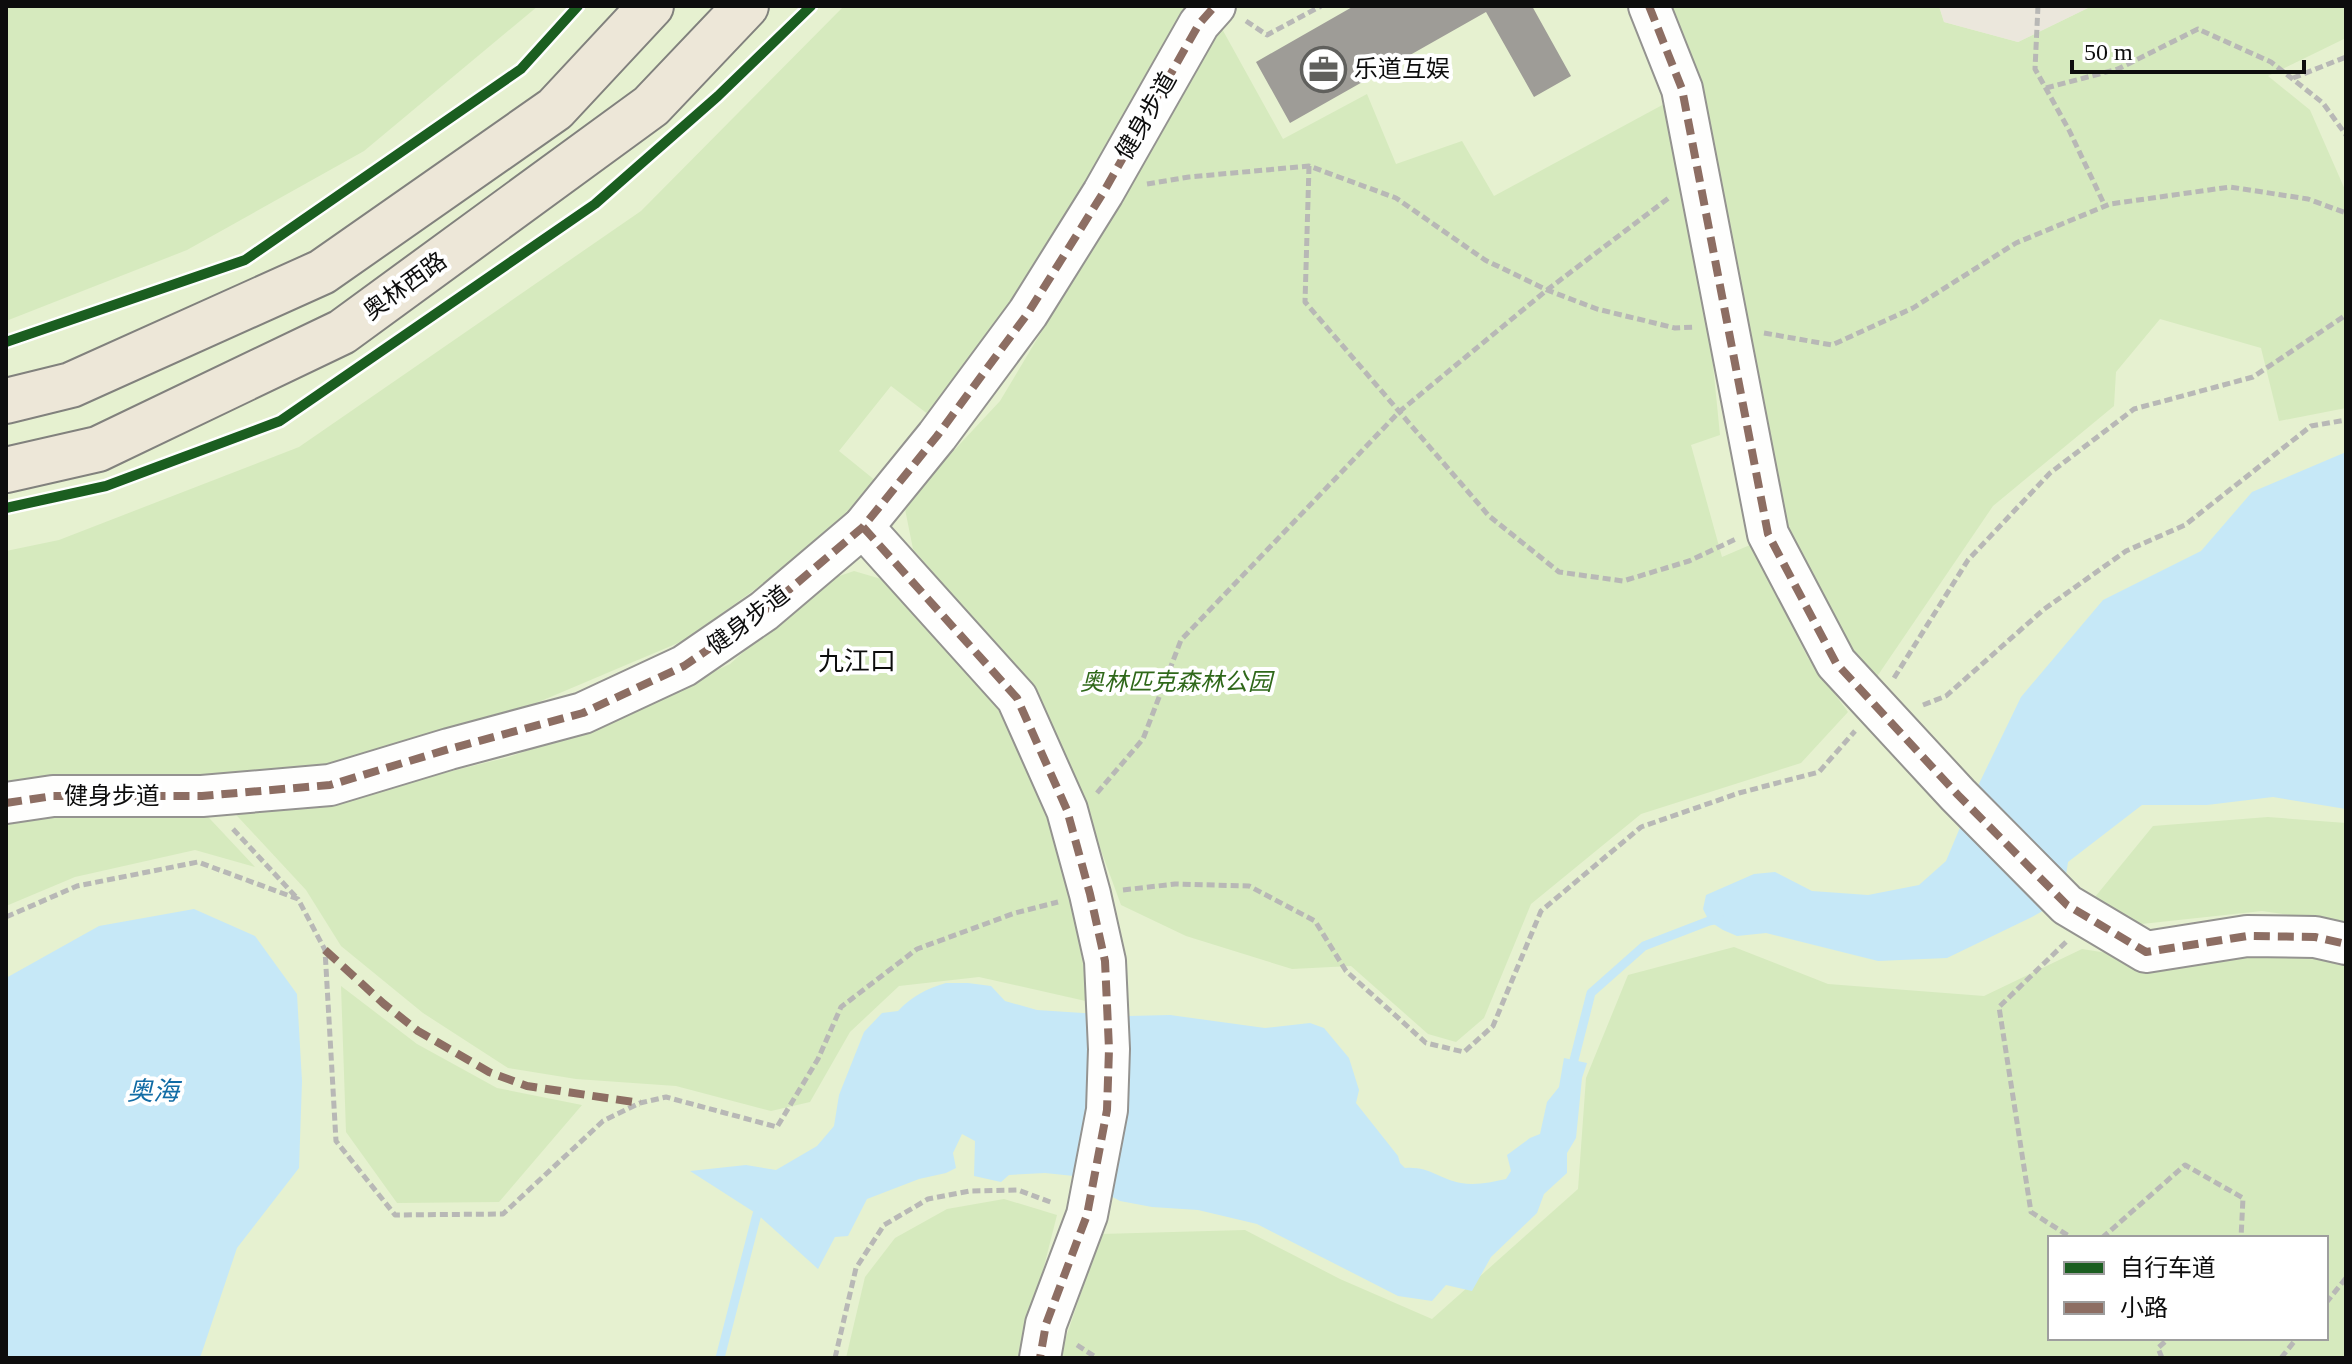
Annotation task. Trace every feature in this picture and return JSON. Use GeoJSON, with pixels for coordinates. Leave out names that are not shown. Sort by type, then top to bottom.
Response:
{"type":"FeatureCollection","features":[{"type":"Feature","properties":{"kind":"main road"},"geometry":{"type":"LineString","coordinates":[[6,401],[71,385],[322,272],[555,109],[651,6]]}},
{"type":"Feature","properties":{"kind":"main road","name":"奥林西路"},"geometry":{"type":"LineString","coordinates":[[6,470],[98,449],[342,332],[651,106],[746,6]]}},
{"type":"Feature","properties":{"kind":"street"},"geometry":{"type":"LineString","coordinates":[[1649,6],[1682,89],[1765,524],[1836,663],[1958,795],[2078,912],[2146,952],[2247,936],[2315,937],[2346,944]]}},
{"type":"Feature","properties":{"kind":"street","name":"健身步道"},"geometry":{"type":"LineString","coordinates":[[6,803],[53,796],[202,796],[330,785],[583,713],[684,666],[764,611],[863,527],[937,436],[1028,313],[1103,193],[1199,24],[1230,13]]}},
{"type":"Feature","properties":{"kind":"street"},"geometry":{"type":"LineString","coordinates":[[863,527],[1017,698],[1067,810],[1105,961],[1109,1049],[1107,1110],[1088,1205],[1046,1324],[1040,1358]]}},
{"type":"Feature","properties":{"kind":"path"},"geometry":{"type":"LineString","coordinates":[[1230,13],[1267,35],[1321,6]]}},
{"type":"Feature","properties":{"kind":"path"},"geometry":{"type":"LineString","coordinates":[[2038,6],[2035,69],[2069,130],[2105,206]]}},
{"type":"Feature","properties":{"kind":"path"},"geometry":{"type":"LineString","coordinates":[[2046,88],[2118,69],[2198,29],[2271,62],[2323,103],[2346,135]]}},
{"type":"Feature","properties":{"kind":"path"},"geometry":{"type":"LineString","coordinates":[[2292,78],[2346,57]]}},
{"type":"Feature","properties":{"kind":"path"},"geometry":{"type":"LineString","coordinates":[[1309,166],[1305,302],[1489,516],[1559,572],[1623,581],[1689,561],[1765,524]]}},
{"type":"Feature","properties":{"kind":"path"},"geometry":{"type":"LineString","coordinates":[[1071,824],[1143,739],[1181,640],[1399,412],[1547,290],[1699,175]]}},
{"type":"Feature","properties":{"kind":"path"},"geometry":{"type":"LineString","coordinates":[[202,796],[298,899],[325,950],[336,1141],[395,1215],[503,1214],[603,1121],[640,1103],[666,1097],[777,1127],[818,1059],[841,1007],[917,949],[1015,913],[1090,894],[1175,884],[1249,886],[1315,921],[1346,971],[1426,1043],[1464,1052],[1493,1026],[1541,911],[1641,827],[1739,793],[1819,772],[1882,712],[1968,560],[2050,473],[2134,409],[2253,377],[2346,315]]}},
{"type":"Feature","properties":{"kind":"path"},"geometry":{"type":"LineString","coordinates":[[1882,712],[1946,696],[2043,610],[2126,551],[2185,525],[2311,426],[2346,420]]}},
{"type":"Feature","properties":{"kind":"path"},"geometry":{"type":"LineString","coordinates":[[6,917],[77,886],[198,862],[298,899]]}},
{"type":"Feature","properties":{"kind":"path"},"geometry":{"type":"LineString","coordinates":[[2069,1236],[2031,1212],[1999,1007],[2078,912]]}},
{"type":"Feature","properties":{"kind":"path"},"geometry":{"type":"LineString","coordinates":[[2104,1236],[2185,1165],[2243,1198],[2241,1236]]}},
{"type":"Feature","properties":{"kind":"path"},"geometry":{"type":"LineString","coordinates":[[835,1358],[856,1268],[884,1225],[928,1199],[970,1191],[1018,1190],[1088,1205]]}},
{"type":"Feature","properties":{"kind":"path"},"geometry":{"type":"LineString","coordinates":[[2328,1300],[2346,1278]]}},
{"type":"Feature","properties":{"kind":"path"},"geometry":{"type":"LineString","coordinates":[[2162,1358],[2158,1348],[2167,1340]]}},
{"type":"Feature","properties":{"kind":"path"},"geometry":{"type":"LineString","coordinates":[[2281,1358],[2295,1340]]}},
{"type":"Feature","properties":{"kind":"green space","name":"奥林匹克森林公园"},"geometry":{"type":"Polygon","coordinates":[[[6,6],[2346,6],[2346,1358],[6,1358],[6,6]]]}},
{"type":"Feature","properties":{"kind":"green space"},"geometry":{"type":"Polygon","coordinates":[[[6,6],[538,6],[364,151],[187,250],[6,321],[6,6]]]}},
{"type":"Feature","properties":{"kind":"green space"},"geometry":{"type":"Polygon","coordinates":[[[844,6],[1198,6],[1061,242],[933,418],[891,386],[839,451],[876,481],[812,548],[685,640],[515,712],[334,767],[218,779],[6,788],[6,551],[59,540],[299,447],[641,211],[844,6]]]}},
{"type":"Feature","properties":{"kind":"green space"},"geometry":{"type":"Polygon","coordinates":[[[1664,6],[1939,6],[1944,22],[2018,42],[2092,6],[2346,6],[2346,38],[2268,76],[2310,110],[2346,192],[2346,408],[2279,421],[2261,348],[2160,319],[2116,372],[2114,406],[1993,506],[1874,681],[1840,643],[1780,531],[1664,6]]]}},
{"type":"Feature","properties":{"kind":"green space"},"geometry":{"type":"Polygon","coordinates":[[[1221,27],[1283,139],[1367,94],[1396,164],[1462,141],[1494,196],[1666,103],[1705,285],[1720,435],[1691,445],[1722,557],[1750,545],[1808,658],[1848,712],[1801,763],[1641,814],[1531,904],[1484,1018],[1456,1042],[1428,1034],[1351,966],[1292,969],[1186,936],[1121,905],[1077,785],[1026,680],[913,549],[904,504],[1000,401],[1064,294],[1165,110],[1221,27]]]}},
{"type":"Feature","properties":{"kind":"green space"},"geometry":{"type":"Polygon","coordinates":[[[854,571],[888,581],[998,705],[1040,794],[1069,889],[1090,1002],[979,977],[899,986],[850,1032],[810,1102],[771,1111],[676,1086],[576,1079],[508,1068],[423,1013],[341,946],[306,890],[227,805],[334,800],[509,757],[594,727],[730,664],[822,582],[854,571]]]}},
{"type":"Feature","properties":{"kind":"green space"},"geometry":{"type":"Polygon","coordinates":[[[196,804],[255,867],[195,850],[75,877],[6,906],[6,814],[196,804]]]}},
{"type":"Feature","properties":{"kind":"green space"},"geometry":{"type":"Polygon","coordinates":[[[2268,817],[2346,823],[2346,923],[2262,911],[2123,926],[2095,897],[2153,826],[2268,817]]]}},
{"type":"Feature","properties":{"kind":"green space"},"geometry":{"type":"Polygon","coordinates":[[[1734,947],[1828,984],[1984,996],[2082,949],[2177,964],[2277,947],[2346,963],[2346,1358],[1059,1358],[1101,1234],[1245,1230],[1340,1279],[1432,1319],[1578,1189],[1586,1078],[1628,975],[1734,947]]]}},
{"type":"Feature","properties":{"kind":"green space"},"geometry":{"type":"Polygon","coordinates":[[[341,986],[417,1044],[497,1088],[582,1105],[499,1202],[397,1203],[346,1132],[341,986]]]}},
{"type":"Feature","properties":{"kind":"green space"},"geometry":{"type":"Polygon","coordinates":[[[1004,1199],[1057,1215],[1021,1358],[846,1358],[865,1277],[895,1238],[947,1209],[1004,1199]]]}},
{"type":"Feature","properties":{"kind":"shaded area"},"geometry":{"type":"Polygon","coordinates":[[[1939,6],[2092,6],[2018,42],[1944,22],[1939,6]]]}},
{"type":"Feature","properties":{"kind":"water"},"geometry":{"type":"Polygon","coordinates":[[[2346,452],[2346,809],[2273,797],[2207,805],[2142,805],[2068,862],[2066,875],[2076,892],[1947,958],[1878,961],[1766,933],[1737,936],[1709,921],[1703,909],[1706,895],[1754,874],[1775,872],[1812,891],[1868,895],[1919,885],[1946,861],[1974,794],[2021,697],[2103,600],[2201,551],[2252,492],[2346,452]]]}},
{"type":"Feature","properties":{"kind":"water","name":"奥海"},"geometry":{"type":"Polygon","coordinates":[[[194,909],[255,936],[297,994],[302,1081],[299,1168],[237,1248],[200,1358],[6,1358],[6,978],[99,926],[194,909]]]}},
{"type":"Feature","properties":{"kind":"water"},"geometry":{"type":"Polygon","coordinates":[[[946,983],[991,986],[1005,1001],[1037,1010],[1129,1016],[1170,1015],[1265,1028],[1310,1023],[1324,1028],[1349,1058],[1359,1090],[1356,1103],[1398,1156],[1400,1163],[1405,1168],[1421,1169],[1467,1184],[1506,1179],[1511,1171],[1507,1155],[1540,1134],[1547,1102],[1559,1087],[1564,1058],[1587,1063],[1582,1078],[1576,1138],[1567,1153],[1567,1173],[1544,1194],[1537,1213],[1491,1257],[1472,1291],[1446,1285],[1432,1301],[1398,1296],[1257,1224],[1198,1210],[1120,1201],[1074,1176],[1045,1173],[1009,1175],[1001,1182],[974,1176],[975,1141],[962,1134],[953,1153],[956,1168],[867,1199],[848,1236],[835,1237],[818,1269],[757,1214],[690,1171],[746,1165],[776,1170],[817,1146],[834,1126],[839,1095],[864,1032],[882,1013],[898,1011],[920,994],[946,983]]]}},
{"type":"Feature","properties":{"kind":"building","name":"乐道互娱"},"geometry":{"type":"Polygon","coordinates":[[[1354,6],[1532,6],[1571,76],[1534,97],[1486,12],[1290,123],[1256,62],[1354,6]]]}},
{"type":"Feature","properties":{"kind":"waterway"},"geometry":{"type":"LineString","coordinates":[[1571,1072],[1591,993],[1644,946],[1720,919]]}},
{"type":"Feature","properties":{"kind":"waterway"},"geometry":{"type":"LineString","coordinates":[[720,1358],[757,1214],[766,1208]]}},
{"type":"Feature","properties":{"kind":"marked path"},"geometry":{"type":"LineString","coordinates":[[6,803],[53,796],[202,796],[330,785],[583,713],[684,666],[764,611],[863,527],[937,436],[1028,313],[1103,193],[1199,24],[1215,6]]}},
{"type":"Feature","properties":{"kind":"marked path"},"geometry":{"type":"LineString","coordinates":[[1649,6],[1682,89],[1768,534],[1836,663],[1958,795],[2067,905],[2146,952],[2247,936],[2315,937],[2346,944]]}},
{"type":"Feature","properties":{"kind":"marked path"},"geometry":{"type":"LineString","coordinates":[[863,527],[1017,698],[1067,810],[1105,961],[1109,1049],[1107,1110],[1087,1215],[1046,1324],[1040,1358]]}},
{"type":"Feature","properties":{"kind":"marked path"},"geometry":{"type":"LineString","coordinates":[[325,950],[418,1031],[489,1072],[527,1086],[640,1103]]}},
{"type":"Feature","properties":{"kind":"cycle path"},"geometry":{"type":"LineString","coordinates":[[6,342],[245,260],[521,69],[578,6]]}},
{"type":"Feature","properties":{"kind":"cycle path"},"geometry":{"type":"LineString","coordinates":[[6,508],[106,486],[280,421],[595,204],[718,96],[811,6]]}},
{"type":"Feature","properties":{"kind":"place","name":"乐道互娱"},"geometry":{"type":"Point","coordinates":[1323,69]}},
{"type":"Feature","properties":{"kind":"district","name":"九江口"},"geometry":{"type":"Point","coordinates":[857,661]}}]}
